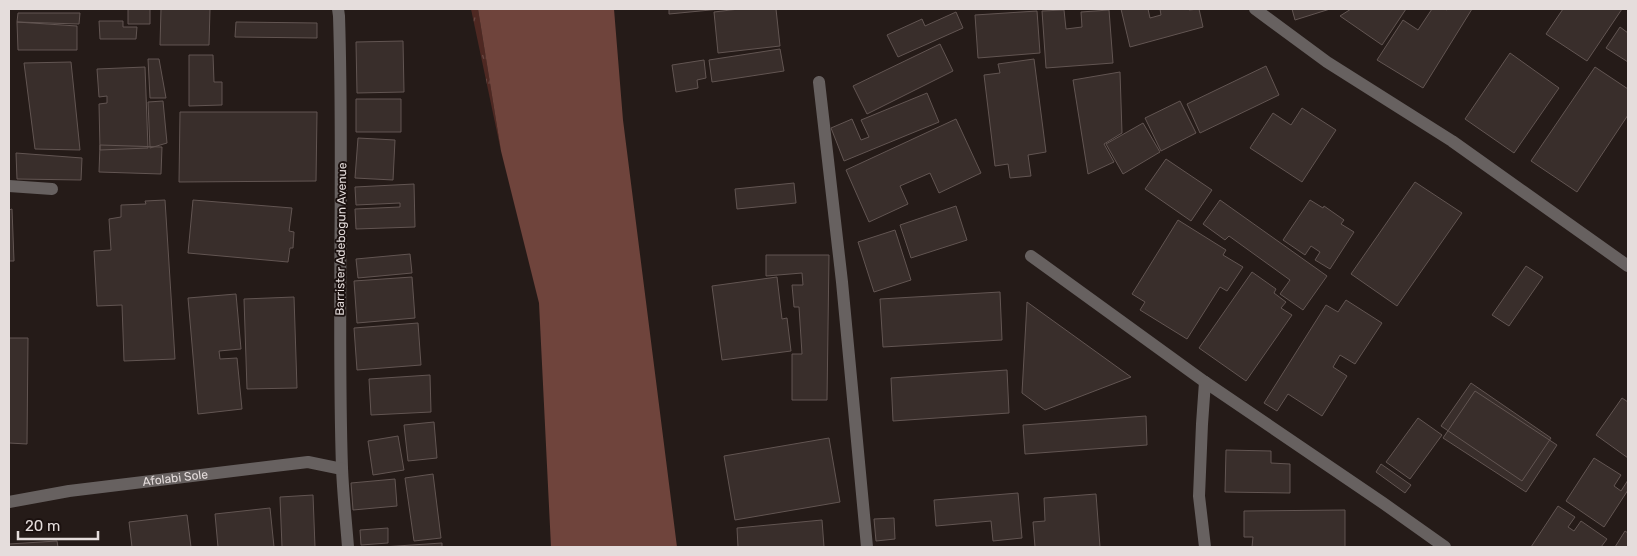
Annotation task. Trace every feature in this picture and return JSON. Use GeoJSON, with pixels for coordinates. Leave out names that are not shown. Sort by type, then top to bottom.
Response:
{"type":"FeatureCollection","features":[{"type":"Feature","properties":{"kind":"street","name":"Barrister Adebogun Avenue"},"geometry":{"type":"LineString","coordinates":[[338,9],[340,16],[342,133],[339,269],[342,470],[348,547]]}},
{"type":"Feature","properties":{"kind":"street"},"geometry":{"type":"LineString","coordinates":[[1255,9],[1327,62],[1452,141],[1628,266]]}},
{"type":"Feature","properties":{"kind":"street"},"geometry":{"type":"LineString","coordinates":[[819,82],[842,282],[867,547]]}},
{"type":"Feature","properties":{"kind":"street"},"geometry":{"type":"LineString","coordinates":[[9,186],[52,189]]}},
{"type":"Feature","properties":{"kind":"street"},"geometry":{"type":"LineString","coordinates":[[1031,256],[1205,382],[1445,547]]}},
{"type":"Feature","properties":{"kind":"street"},"geometry":{"type":"LineString","coordinates":[[1205,382],[1199,496],[1205,547]]}},
{"type":"Feature","properties":{"kind":"street","name":"Afolabi Sole"},"geometry":{"type":"LineString","coordinates":[[9,502],[69,491],[308,462],[342,470]]}},
{"type":"Feature","properties":{"kind":"green space"},"geometry":{"type":"Polygon","coordinates":[[[471,9],[478,9],[501,151],[471,9]]]}},
{"type":"Feature","properties":{"kind":"shaded area"},"geometry":{"type":"Polygon","coordinates":[[[478,9],[614,9],[623,120],[677,547],[551,547],[539,303],[501,151],[478,9]]]}},
{"type":"Feature","properties":{"kind":"building"},"geometry":{"type":"Polygon","coordinates":[[[128,9],[150,9],[150,24],[128,24],[128,9]]]}},
{"type":"Feature","properties":{"kind":"building"},"geometry":{"type":"Polygon","coordinates":[[[161,9],[210,9],[209,45],[160,45],[161,9]]]}},
{"type":"Feature","properties":{"kind":"building"},"geometry":{"type":"Polygon","coordinates":[[[669,9],[721,9],[669,14],[669,9]]]}},
{"type":"Feature","properties":{"kind":"building"},"geometry":{"type":"Polygon","coordinates":[[[739,9],[776,9],[780,46],[718,53],[714,12],[739,9]]]}},
{"type":"Feature","properties":{"kind":"building"},"geometry":{"type":"Polygon","coordinates":[[[1121,9],[1148,9],[1150,18],[1161,15],[1160,9],[1199,9],[1203,27],[1130,47],[1121,9]]]}},
{"type":"Feature","properties":{"kind":"building"},"geometry":{"type":"Polygon","coordinates":[[[1292,9],[1330,9],[1295,20],[1292,9]]]}},
{"type":"Feature","properties":{"kind":"building"},"geometry":{"type":"Polygon","coordinates":[[[1351,9],[1406,9],[1382,45],[1340,16],[1351,9]]]}},
{"type":"Feature","properties":{"kind":"building"},"geometry":{"type":"Polygon","coordinates":[[[1432,9],[1472,9],[1423,88],[1377,60],[1403,20],[1418,30],[1432,9]]]}},
{"type":"Feature","properties":{"kind":"building"},"geometry":{"type":"Polygon","coordinates":[[[1563,9],[1622,9],[1587,61],[1546,34],[1563,9]]]}},
{"type":"Feature","properties":{"kind":"building"},"geometry":{"type":"Polygon","coordinates":[[[1064,10],[1066,29],[1082,27],[1081,12],[1109,10],[1113,63],[1046,68],[1042,11],[1064,10]]]}},
{"type":"Feature","properties":{"kind":"building"},"geometry":{"type":"Polygon","coordinates":[[[1037,11],[1040,53],[978,58],[975,15],[1037,11]]]}},
{"type":"Feature","properties":{"kind":"building"},"geometry":{"type":"Polygon","coordinates":[[[956,12],[963,28],[898,57],[887,35],[922,19],[925,26],[956,12]]]}},
{"type":"Feature","properties":{"kind":"building"},"geometry":{"type":"Polygon","coordinates":[[[18,13],[80,13],[79,24],[17,22],[18,13]]]}},
{"type":"Feature","properties":{"kind":"building"},"geometry":{"type":"Polygon","coordinates":[[[99,21],[123,21],[123,27],[137,27],[136,39],[100,39],[99,21]]]}},
{"type":"Feature","properties":{"kind":"building"},"geometry":{"type":"Polygon","coordinates":[[[17,22],[77,26],[77,50],[18,50],[17,22]]]}},
{"type":"Feature","properties":{"kind":"building"},"geometry":{"type":"Polygon","coordinates":[[[236,22],[317,23],[317,38],[235,37],[236,22]]]}},
{"type":"Feature","properties":{"kind":"building"},"geometry":{"type":"Polygon","coordinates":[[[1620,27],[1628,33],[1628,62],[1606,48],[1620,27]]]}},
{"type":"Feature","properties":{"kind":"building"},"geometry":{"type":"Polygon","coordinates":[[[403,41],[404,92],[357,93],[356,42],[403,41]]]}},
{"type":"Feature","properties":{"kind":"building"},"geometry":{"type":"Polygon","coordinates":[[[940,44],[953,71],[867,114],[853,86],[940,44]]]}},
{"type":"Feature","properties":{"kind":"building"},"geometry":{"type":"Polygon","coordinates":[[[780,49],[784,71],[712,82],[709,60],[780,49]]]}},
{"type":"Feature","properties":{"kind":"building"},"geometry":{"type":"Polygon","coordinates":[[[1510,53],[1559,88],[1514,153],[1465,119],[1510,53]]]}},
{"type":"Feature","properties":{"kind":"building"},"geometry":{"type":"Polygon","coordinates":[[[189,55],[213,55],[214,82],[222,82],[222,105],[189,106],[189,55]]]}},
{"type":"Feature","properties":{"kind":"building"},"geometry":{"type":"Polygon","coordinates":[[[148,59],[159,59],[166,98],[150,98],[148,59]]]}},
{"type":"Feature","properties":{"kind":"building"},"geometry":{"type":"Polygon","coordinates":[[[1034,59],[1046,152],[1028,155],[1031,176],[1010,178],[1008,164],[995,166],[984,75],[1000,73],[998,64],[1034,59]]]}},
{"type":"Feature","properties":{"kind":"building"},"geometry":{"type":"Polygon","coordinates":[[[704,60],[706,78],[697,80],[698,88],[676,92],[672,65],[704,60]]]}},
{"type":"Feature","properties":{"kind":"building"},"geometry":{"type":"Polygon","coordinates":[[[71,62],[80,150],[35,149],[24,63],[71,62]]]}},
{"type":"Feature","properties":{"kind":"building"},"geometry":{"type":"Polygon","coordinates":[[[1266,66],[1279,95],[1200,133],[1187,104],[1266,66]]]}},
{"type":"Feature","properties":{"kind":"building"},"geometry":{"type":"Polygon","coordinates":[[[145,67],[148,148],[100,150],[99,104],[107,103],[107,96],[99,97],[97,69],[145,67]]]}},
{"type":"Feature","properties":{"kind":"building"},"geometry":{"type":"Polygon","coordinates":[[[1595,67],[1628,89],[1628,115],[1577,192],[1531,161],[1595,67]]]}},
{"type":"Feature","properties":{"kind":"building"},"geometry":{"type":"Polygon","coordinates":[[[1120,72],[1122,133],[1104,144],[1114,162],[1088,174],[1073,80],[1120,72]]]}},
{"type":"Feature","properties":{"kind":"building"},"geometry":{"type":"Polygon","coordinates":[[[927,93],[939,122],[844,161],[831,128],[852,119],[861,140],[869,137],[861,120],[927,93]]]}},
{"type":"Feature","properties":{"kind":"building"},"geometry":{"type":"Polygon","coordinates":[[[356,99],[401,99],[401,132],[356,132],[356,99]]]}},
{"type":"Feature","properties":{"kind":"building"},"geometry":{"type":"Polygon","coordinates":[[[163,101],[167,143],[150,148],[148,102],[163,101]]]}},
{"type":"Feature","properties":{"kind":"building"},"geometry":{"type":"Polygon","coordinates":[[[1180,101],[1196,133],[1161,151],[1145,118],[1180,101]]]}},
{"type":"Feature","properties":{"kind":"building"},"geometry":{"type":"Polygon","coordinates":[[[1302,108],[1336,130],[1302,182],[1250,148],[1273,113],[1291,125],[1302,108]]]}},
{"type":"Feature","properties":{"kind":"building"},"geometry":{"type":"Polygon","coordinates":[[[180,112],[317,112],[316,181],[179,182],[180,112]]]}},
{"type":"Feature","properties":{"kind":"building"},"geometry":{"type":"Polygon","coordinates":[[[956,119],[981,173],[939,193],[930,173],[900,186],[908,204],[869,222],[846,170],[956,119]]]}},
{"type":"Feature","properties":{"kind":"building"},"geometry":{"type":"Polygon","coordinates":[[[1143,123],[1160,152],[1123,174],[1106,144],[1143,123]]]}},
{"type":"Feature","properties":{"kind":"building"},"geometry":{"type":"Polygon","coordinates":[[[358,138],[395,140],[393,180],[355,178],[358,138]]]}},
{"type":"Feature","properties":{"kind":"building"},"geometry":{"type":"Polygon","coordinates":[[[100,145],[162,147],[161,174],[99,172],[100,145]]]}},
{"type":"Feature","properties":{"kind":"building"},"geometry":{"type":"Polygon","coordinates":[[[16,153],[82,158],[81,180],[17,179],[16,153]]]}},
{"type":"Feature","properties":{"kind":"building"},"geometry":{"type":"Polygon","coordinates":[[[1166,159],[1212,190],[1191,221],[1145,189],[1166,159]]]}},
{"type":"Feature","properties":{"kind":"building"},"geometry":{"type":"Polygon","coordinates":[[[1415,182],[1462,213],[1397,306],[1351,274],[1415,182]]]}},
{"type":"Feature","properties":{"kind":"building"},"geometry":{"type":"Polygon","coordinates":[[[794,183],[796,203],[737,209],[735,189],[794,183]]]}},
{"type":"Feature","properties":{"kind":"building"},"geometry":{"type":"Polygon","coordinates":[[[414,184],[415,227],[356,229],[355,209],[400,207],[400,203],[356,205],[355,187],[414,184]]]}},
{"type":"Feature","properties":{"kind":"building"},"geometry":{"type":"Polygon","coordinates":[[[165,200],[175,359],[124,361],[122,305],[97,306],[94,251],[111,250],[109,219],[121,217],[121,205],[146,204],[145,201],[165,200]]]}},
{"type":"Feature","properties":{"kind":"building"},"geometry":{"type":"Polygon","coordinates":[[[193,200],[292,208],[289,231],[294,232],[293,248],[290,248],[288,262],[188,253],[193,200]]]}},
{"type":"Feature","properties":{"kind":"building"},"geometry":{"type":"Polygon","coordinates":[[[1220,200],[1327,276],[1303,310],[1280,294],[1290,280],[1229,236],[1225,240],[1203,224],[1220,200]]]}},
{"type":"Feature","properties":{"kind":"building"},"geometry":{"type":"Polygon","coordinates":[[[1310,200],[1323,208],[1324,206],[1344,220],[1341,224],[1354,232],[1330,269],[1315,260],[1320,252],[1311,246],[1305,255],[1283,240],[1310,200]]]}},
{"type":"Feature","properties":{"kind":"building"},"geometry":{"type":"Polygon","coordinates":[[[956,206],[967,240],[911,258],[900,225],[956,206]]]}},
{"type":"Feature","properties":{"kind":"building"},"geometry":{"type":"Polygon","coordinates":[[[12,209],[14,261],[9,261],[9,210],[12,209]]]}},
{"type":"Feature","properties":{"kind":"building"},"geometry":{"type":"Polygon","coordinates":[[[1178,220],[1226,250],[1223,255],[1243,267],[1227,291],[1220,287],[1187,339],[1140,310],[1145,302],[1132,294],[1178,220]]]}},
{"type":"Feature","properties":{"kind":"building"},"geometry":{"type":"Polygon","coordinates":[[[895,230],[911,280],[874,292],[858,242],[895,230]]]}},
{"type":"Feature","properties":{"kind":"building"},"geometry":{"type":"Polygon","coordinates":[[[410,254],[412,273],[358,278],[356,259],[410,254]]]}},
{"type":"Feature","properties":{"kind":"building"},"geometry":{"type":"Polygon","coordinates":[[[766,255],[829,255],[827,400],[792,400],[792,354],[802,354],[799,307],[794,307],[792,285],[803,285],[802,273],[766,276],[766,255]]]}},
{"type":"Feature","properties":{"kind":"building"},"geometry":{"type":"Polygon","coordinates":[[[1526,266],[1543,277],[1509,326],[1492,315],[1526,266]]]}},
{"type":"Feature","properties":{"kind":"building"},"geometry":{"type":"Polygon","coordinates":[[[1252,272],[1276,289],[1274,293],[1286,302],[1281,308],[1292,315],[1246,381],[1199,348],[1252,272]]]}},
{"type":"Feature","properties":{"kind":"building"},"geometry":{"type":"Polygon","coordinates":[[[412,277],[415,318],[357,323],[354,281],[412,277]]]}},
{"type":"Feature","properties":{"kind":"building"},"geometry":{"type":"Polygon","coordinates":[[[777,277],[782,319],[787,318],[791,351],[722,360],[712,286],[777,277]]]}},
{"type":"Feature","properties":{"kind":"building"},"geometry":{"type":"Polygon","coordinates":[[[1000,292],[1002,340],[883,347],[880,299],[1000,292]]]}},
{"type":"Feature","properties":{"kind":"building"},"geometry":{"type":"Polygon","coordinates":[[[236,294],[241,349],[219,351],[220,359],[237,358],[242,409],[198,414],[188,298],[236,294]]]}},
{"type":"Feature","properties":{"kind":"building"},"geometry":{"type":"Polygon","coordinates":[[[294,297],[297,388],[247,389],[244,299],[294,297]]]}},
{"type":"Feature","properties":{"kind":"building"},"geometry":{"type":"Polygon","coordinates":[[[1346,300],[1382,323],[1355,364],[1340,355],[1333,367],[1347,376],[1322,416],[1288,394],[1277,411],[1264,403],[1326,305],[1338,312],[1346,300]]]}},
{"type":"Feature","properties":{"kind":"building"},"geometry":{"type":"Polygon","coordinates":[[[1027,302],[1131,377],[1045,410],[1022,393],[1027,302]]]}},
{"type":"Feature","properties":{"kind":"building"},"geometry":{"type":"Polygon","coordinates":[[[418,323],[421,365],[357,370],[354,328],[418,323]]]}},
{"type":"Feature","properties":{"kind":"building"},"geometry":{"type":"Polygon","coordinates":[[[9,338],[28,338],[27,444],[9,443],[9,338]]]}},
{"type":"Feature","properties":{"kind":"building"},"geometry":{"type":"Polygon","coordinates":[[[1007,370],[1009,413],[893,421],[891,378],[1007,370]]]}},
{"type":"Feature","properties":{"kind":"building"},"geometry":{"type":"Polygon","coordinates":[[[430,375],[431,412],[371,415],[369,379],[430,375]]]}},
{"type":"Feature","properties":{"kind":"building"},"geometry":{"type":"Polygon","coordinates":[[[1471,383],[1551,438],[1522,481],[1441,426],[1471,383]]]}},
{"type":"Feature","properties":{"kind":"building"},"geometry":{"type":"Polygon","coordinates":[[[1475,391],[1557,445],[1526,492],[1443,438],[1475,391]]]}},
{"type":"Feature","properties":{"kind":"building"},"geometry":{"type":"Polygon","coordinates":[[[1622,398],[1628,402],[1628,458],[1596,435],[1622,398]]]}},
{"type":"Feature","properties":{"kind":"building"},"geometry":{"type":"Polygon","coordinates":[[[1146,416],[1147,445],[1025,454],[1023,425],[1146,416]]]}},
{"type":"Feature","properties":{"kind":"building"},"geometry":{"type":"Polygon","coordinates":[[[1418,418],[1442,435],[1410,479],[1386,462],[1418,418]]]}},
{"type":"Feature","properties":{"kind":"building"},"geometry":{"type":"Polygon","coordinates":[[[434,422],[437,458],[408,461],[404,425],[434,422]]]}},
{"type":"Feature","properties":{"kind":"building"},"geometry":{"type":"Polygon","coordinates":[[[398,436],[404,470],[373,475],[368,441],[398,436]]]}},
{"type":"Feature","properties":{"kind":"building"},"geometry":{"type":"Polygon","coordinates":[[[829,438],[840,502],[735,520],[724,456],[829,438]]]}},
{"type":"Feature","properties":{"kind":"building"},"geometry":{"type":"Polygon","coordinates":[[[1226,450],[1271,451],[1271,463],[1290,464],[1290,493],[1225,492],[1226,450]]]}},
{"type":"Feature","properties":{"kind":"building"},"geometry":{"type":"Polygon","coordinates":[[[1594,458],[1621,475],[1614,486],[1621,491],[1628,480],[1628,490],[1604,527],[1566,501],[1594,458]]]}},
{"type":"Feature","properties":{"kind":"building"},"geometry":{"type":"Polygon","coordinates":[[[1381,464],[1411,485],[1405,493],[1376,472],[1381,464]]]}},
{"type":"Feature","properties":{"kind":"building"},"geometry":{"type":"Polygon","coordinates":[[[433,474],[441,538],[414,541],[405,478],[433,474]]]}},
{"type":"Feature","properties":{"kind":"building"},"geometry":{"type":"Polygon","coordinates":[[[395,479],[397,506],[353,510],[351,483],[395,479]]]}},
{"type":"Feature","properties":{"kind":"building"},"geometry":{"type":"Polygon","coordinates":[[[1018,493],[1022,538],[993,541],[991,521],[936,526],[934,500],[1018,493]]]}},
{"type":"Feature","properties":{"kind":"building"},"geometry":{"type":"Polygon","coordinates":[[[1096,494],[1100,547],[1035,547],[1033,522],[1045,521],[1044,498],[1096,494]]]}},
{"type":"Feature","properties":{"kind":"building"},"geometry":{"type":"Polygon","coordinates":[[[313,495],[315,547],[282,547],[280,497],[313,495]]]}},
{"type":"Feature","properties":{"kind":"building"},"geometry":{"type":"Polygon","coordinates":[[[1558,506],[1575,517],[1568,527],[1574,531],[1581,521],[1607,539],[1601,547],[1531,547],[1558,506]]]}},
{"type":"Feature","properties":{"kind":"building"},"geometry":{"type":"Polygon","coordinates":[[[270,508],[274,547],[218,547],[215,514],[270,508]]]}},
{"type":"Feature","properties":{"kind":"building"},"geometry":{"type":"Polygon","coordinates":[[[1345,510],[1345,547],[1252,547],[1253,537],[1244,537],[1244,511],[1345,510]]]}},
{"type":"Feature","properties":{"kind":"building"},"geometry":{"type":"Polygon","coordinates":[[[187,515],[191,547],[132,547],[129,522],[187,515]]]}},
{"type":"Feature","properties":{"kind":"building"},"geometry":{"type":"Polygon","coordinates":[[[894,518],[895,539],[876,541],[874,519],[894,518]]]}},
{"type":"Feature","properties":{"kind":"building"},"geometry":{"type":"Polygon","coordinates":[[[822,520],[824,547],[738,547],[737,528],[822,520]]]}},
{"type":"Feature","properties":{"kind":"building"},"geometry":{"type":"Polygon","coordinates":[[[388,528],[388,543],[361,545],[360,530],[388,528]]]}},
{"type":"Feature","properties":{"kind":"building"},"geometry":{"type":"Polygon","coordinates":[[[1625,531],[1628,533],[1628,547],[1615,547],[1625,531]]]}},
{"type":"Feature","properties":{"kind":"building"},"geometry":{"type":"Polygon","coordinates":[[[57,541],[58,547],[9,547],[9,544],[57,541]]]}},
{"type":"Feature","properties":{"kind":"building"},"geometry":{"type":"Polygon","coordinates":[[[442,543],[442,547],[382,547],[442,543]]]}}]}
